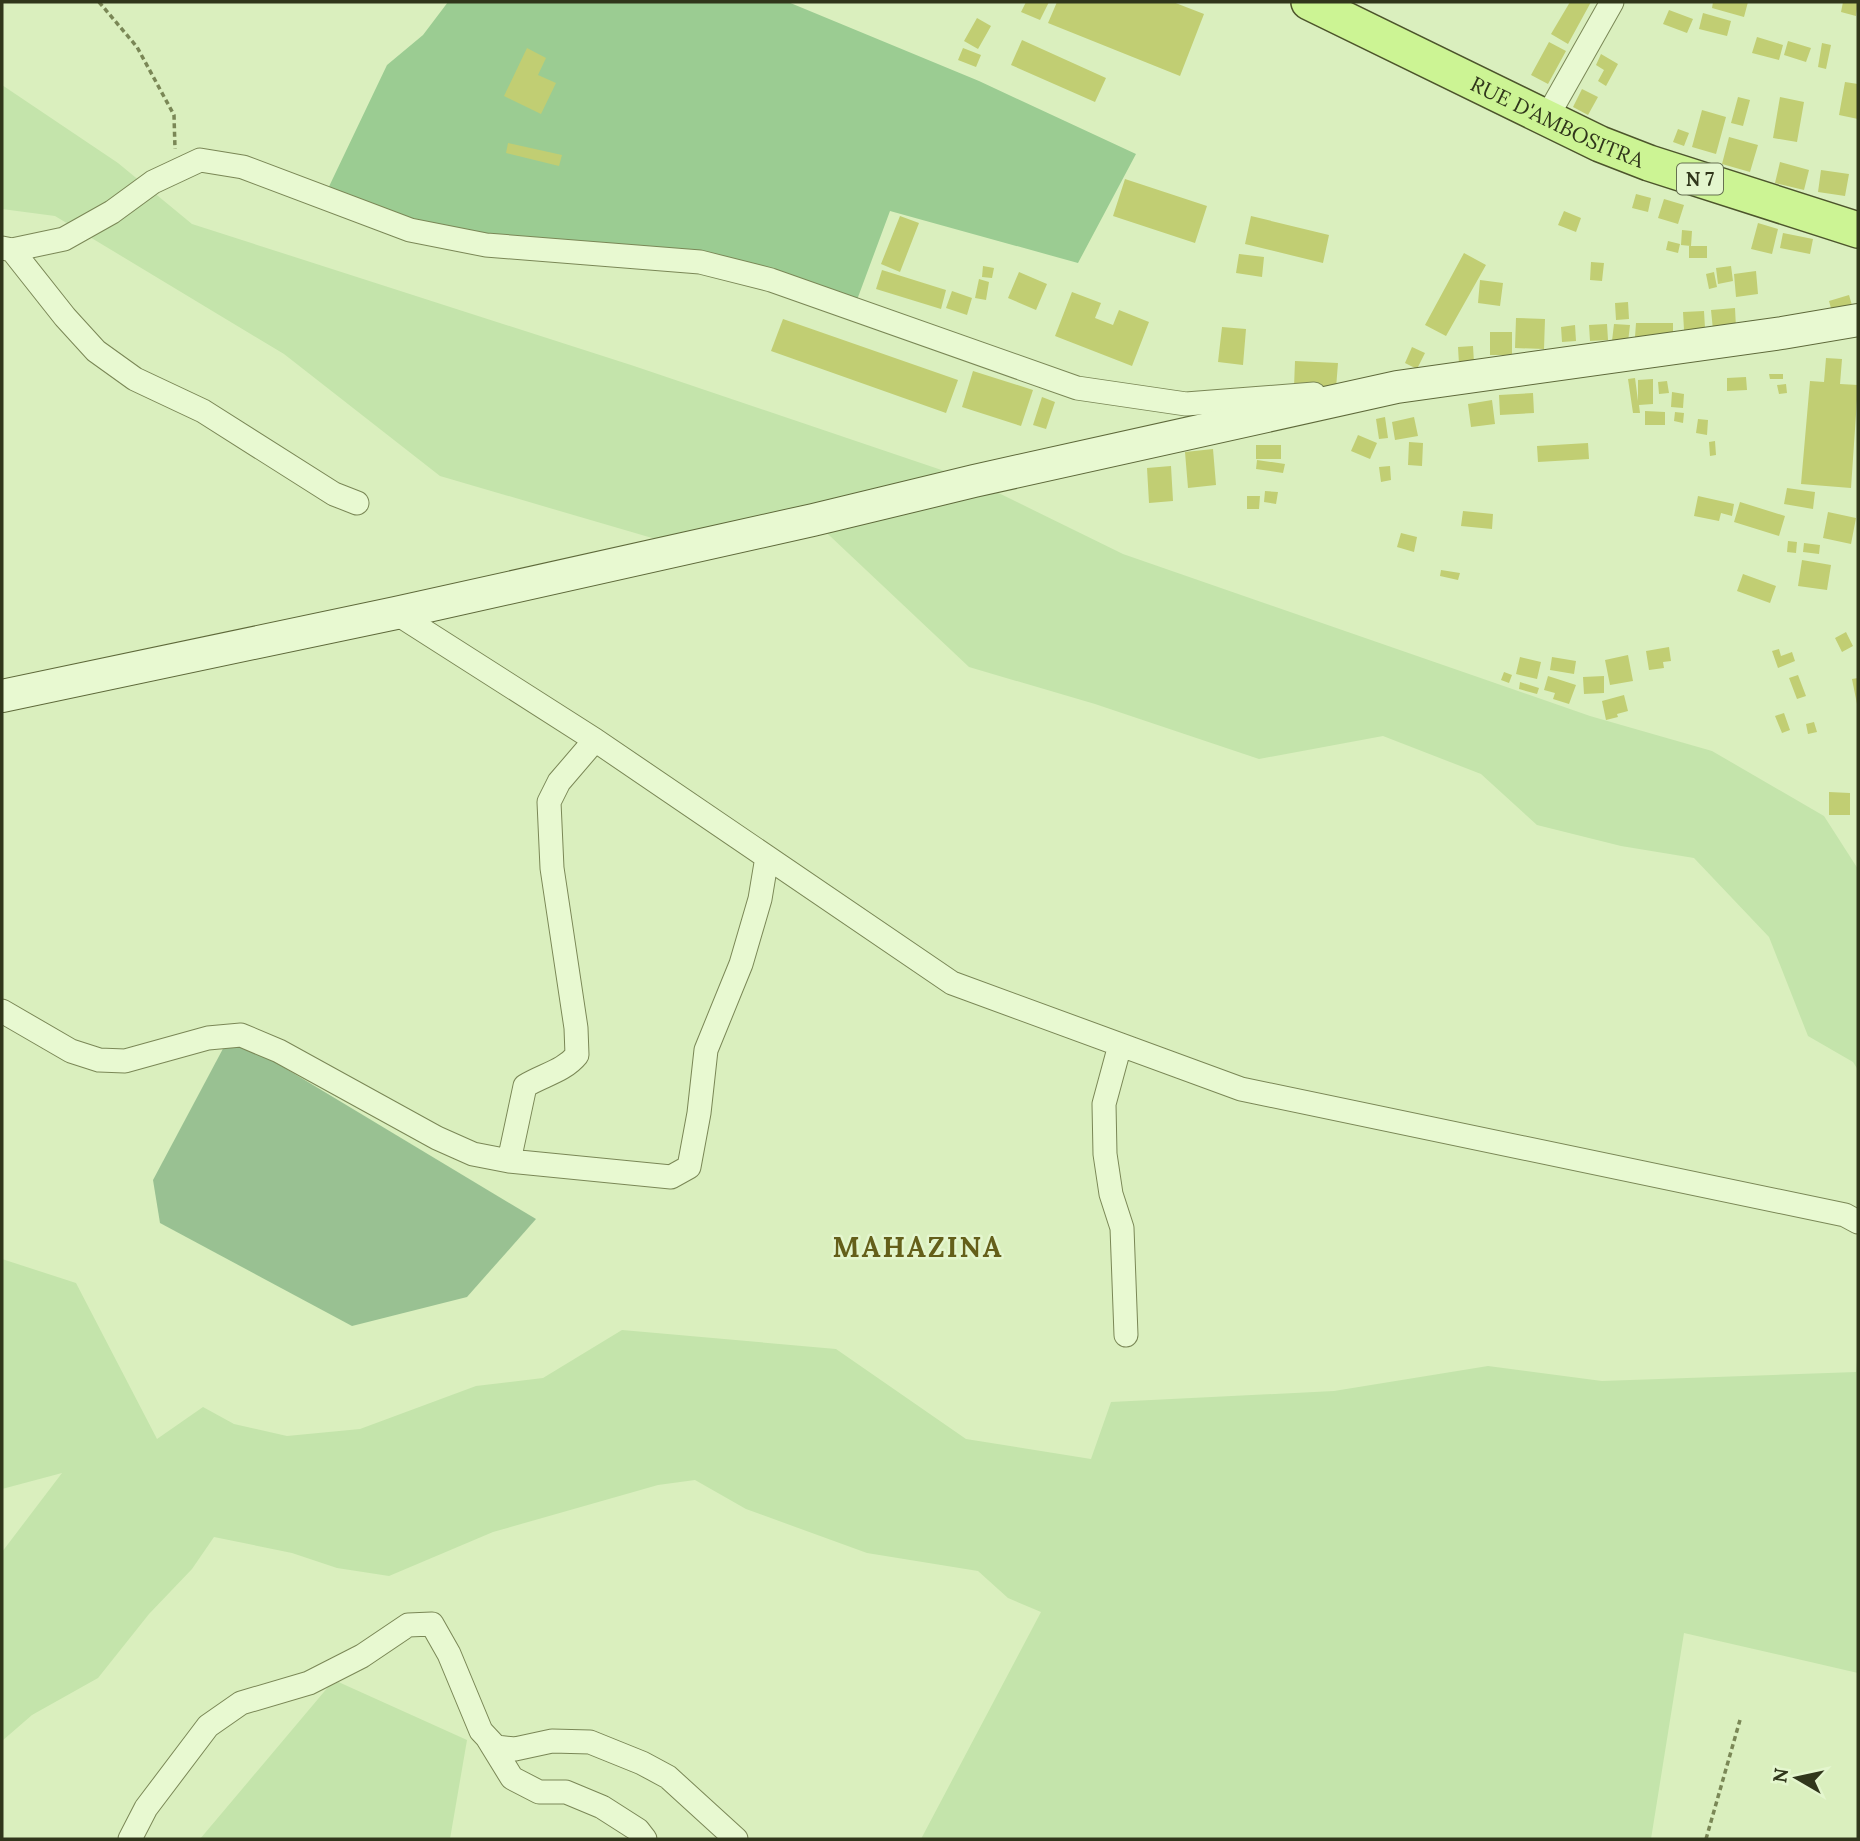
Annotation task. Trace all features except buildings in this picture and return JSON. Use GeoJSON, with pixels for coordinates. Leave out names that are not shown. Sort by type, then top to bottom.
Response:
{"type":"FeatureCollection","features":[{"type":"Feature","properties":{"kind":"main road","name":"RUE D'AMBOSITRA"},"geometry":{"type":"LineString","coordinates":[[1310,2],[1600,144],[1650,163],[1858,230]]}},
{"type":"Feature","properties":{"kind":"main road"},"geometry":{"type":"LineString","coordinates":[[2,695],[396,613],[1397,387],[1858,320]]}},
{"type":"Feature","properties":{"kind":"street"},"geometry":{"type":"LineString","coordinates":[[1547,117],[1612,2]]}},
{"type":"Feature","properties":{"kind":"street"},"geometry":{"type":"LineString","coordinates":[[7,249],[64,239],[112,212],[153,182],[200,160],[243,167],[410,230],[486,245],[700,262],[814,293],[1077,388],[1186,404],[1397,387]]}},
{"type":"Feature","properties":{"kind":"street"},"geometry":{"type":"LineString","coordinates":[[7,249],[96,351],[135,379],[203,411],[334,494],[357,503]]}},
{"type":"Feature","properties":{"kind":"street"},"geometry":{"type":"LineString","coordinates":[[396,613],[595,740],[952,983],[1241,1089],[1845,1215],[1858,1223]]}},
{"type":"Feature","properties":{"kind":"street"},"geometry":{"type":"LineString","coordinates":[[509,1161],[525,1086],[541,1076],[567,1067],[577,1055],[576,1028],[552,868],[549,802],[559,782],[595,740]]}},
{"type":"Feature","properties":{"kind":"street"},"geometry":{"type":"LineString","coordinates":[[2,1011],[71,1051],[99,1060],[125,1061],[208,1038],[241,1035],[279,1051],[437,1138],[474,1154],[509,1161],[671,1177],[689,1167],[699,1113],[706,1050],[740,964],[761,899],[768,857]]}},
{"type":"Feature","properties":{"kind":"street"},"geometry":{"type":"LineString","coordinates":[[1120,1045],[1104,1104],[1105,1154],[1111,1194],[1122,1228],[1126,1335]]}},
{"type":"Feature","properties":{"kind":"street"},"geometry":{"type":"LineString","coordinates":[[130,1839],[146,1808],[208,1726],[242,1703],[320,1678],[362,1656],[408,1625],[432,1624],[449,1654],[481,1731],[496,1746],[514,1749],[552,1741],[590,1742],[642,1763],[668,1777],[736,1839]]}},
{"type":"Feature","properties":{"kind":"street"},"geometry":{"type":"LineString","coordinates":[[487,1737],[512,1778],[539,1792],[566,1792],[602,1807],[638,1830],[645,1839]]}},
{"type":"Feature","properties":{"kind":"path"},"geometry":{"type":"LineString","coordinates":[[99,2],[136,47],[174,115],[175,172]]}},
{"type":"Feature","properties":{"kind":"path"},"geometry":{"type":"LineString","coordinates":[[1706,1839],[1740,1720]]}},
{"type":"Feature","properties":{"kind":"green space"},"geometry":{"type":"Polygon","coordinates":[[[448,2],[788,2],[979,81],[1136,154],[1078,263],[890,211],[854,308],[771,280],[486,245],[324,197],[387,65],[423,35],[448,2]]]}},
{"type":"Feature","properties":{"kind":"green space"},"geometry":{"type":"Polygon","coordinates":[[[2,85],[118,163],[192,224],[634,366],[974,481],[1123,554],[1590,716],[1712,751],[1824,816],[1858,869],[1858,1070],[1853,1062],[1808,1036],[1769,937],[1694,858],[1621,846],[1537,825],[1481,774],[1383,736],[1259,759],[1095,704],[969,667],[813,520],[683,547],[440,476],[284,354],[55,216],[2,209],[2,85]]]}},
{"type":"Feature","properties":{"kind":"green space"},"geometry":{"type":"Polygon","coordinates":[[[226,1043],[248,1046],[536,1219],[467,1297],[352,1326],[160,1223],[153,1180],[226,1043]]]}},
{"type":"Feature","properties":{"kind":"green space"},"geometry":{"type":"Polygon","coordinates":[[[2,1259],[76,1283],[157,1439],[203,1407],[234,1424],[287,1436],[360,1429],[476,1386],[543,1378],[622,1330],[836,1349],[966,1439],[1091,1459],[1111,1402],[1334,1391],[1488,1366],[1602,1381],[1856,1372],[1858,1347],[1858,1673],[1684,1633],[1651,1839],[921,1839],[1041,1612],[1008,1598],[978,1571],[867,1553],[746,1509],[695,1480],[658,1485],[493,1532],[389,1576],[337,1568],[292,1553],[214,1537],[192,1569],[149,1614],[98,1678],[32,1715],[2,1741],[2,1552],[62,1473],[2,1489],[2,1259]]]}},
{"type":"Feature","properties":{"kind":"green space"},"geometry":{"type":"Polygon","coordinates":[[[334,1680],[467,1740],[450,1839],[200,1839],[334,1680]]]}},
{"type":"Feature","properties":{"kind":"district","name":"MAHAZINA"},"geometry":{"type":"Point","coordinates":[918,1247]}}]}
